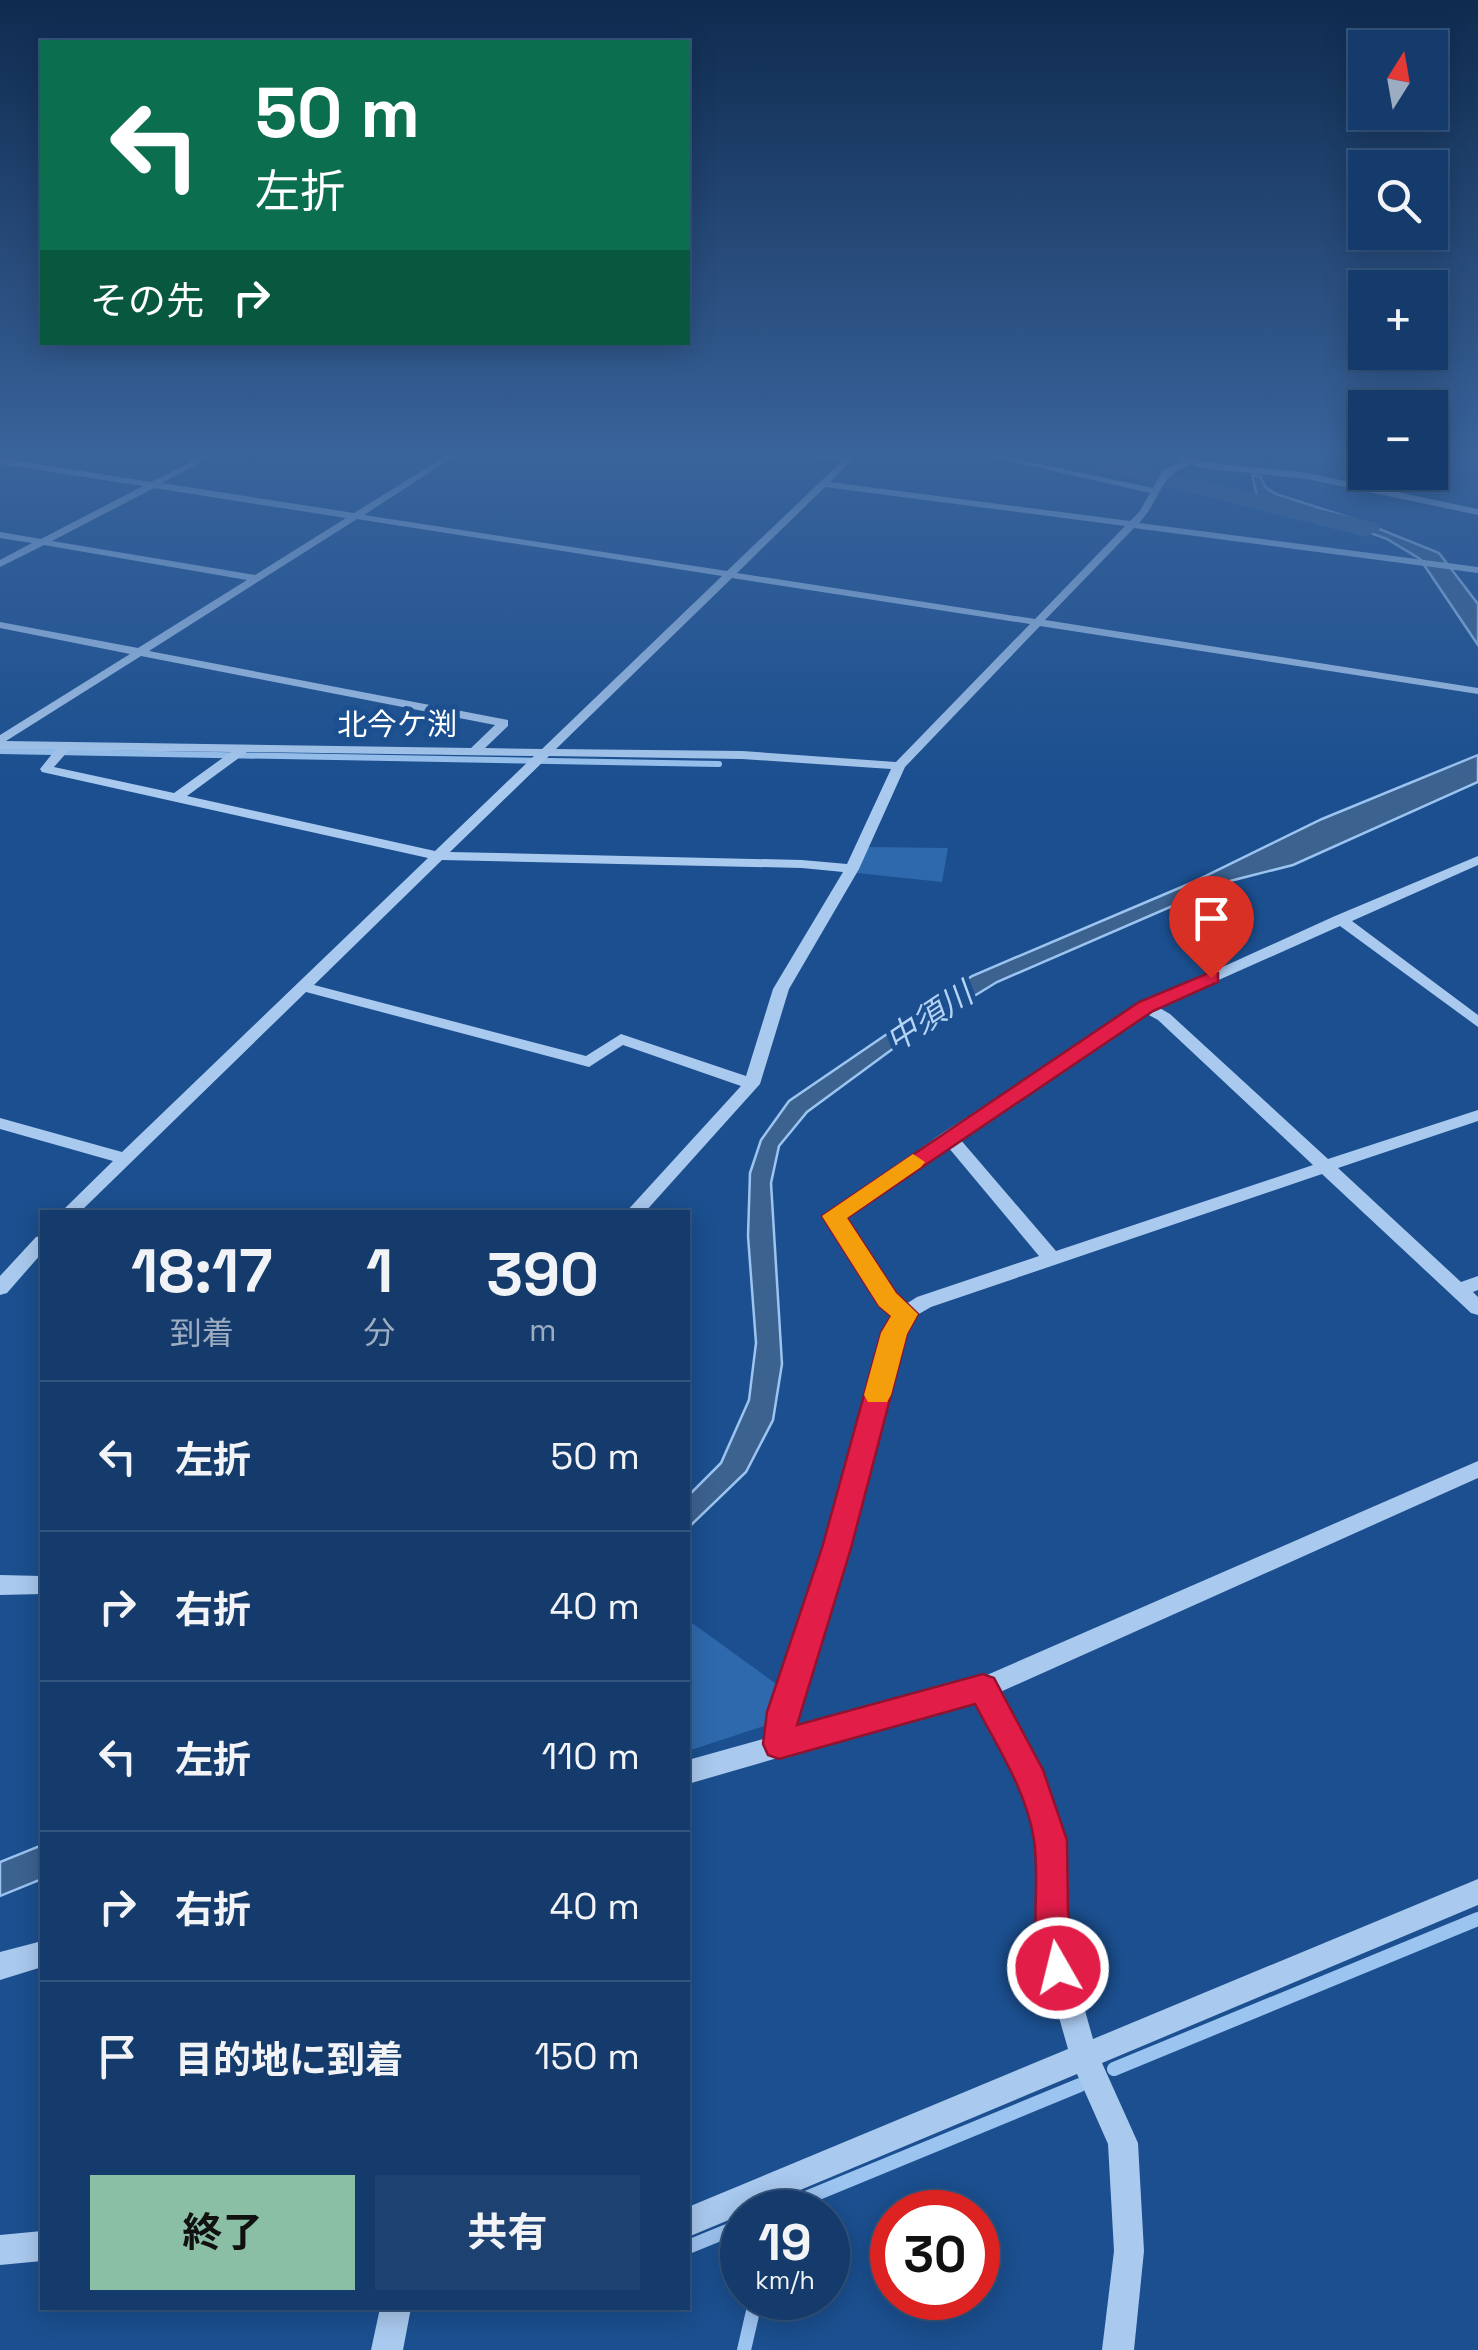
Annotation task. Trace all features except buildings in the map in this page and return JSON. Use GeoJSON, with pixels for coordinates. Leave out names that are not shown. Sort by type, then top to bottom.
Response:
{"type":"FeatureCollection","features":[{"type":"Feature","properties":{"kind":"street"},"geometry":{"type":"LineString","coordinates":[[170,564],[255,578]]}},
{"type":"Feature","properties":{"kind":"street"},"geometry":{"type":"LineString","coordinates":[[0,743],[278,564]]}},
{"type":"Feature","properties":{"kind":"street"},"geometry":{"type":"LineString","coordinates":[[663,564],[1478,691]]}},
{"type":"Feature","properties":{"kind":"street"},"geometry":{"type":"LineString","coordinates":[[72,1210],[741,564]]}},
{"type":"Feature","properties":{"kind":"street"},"geometry":{"type":"LineString","coordinates":[[637,1210],[752,1084],[781,989],[852,869],[899,766],[1093,564]]}},
{"type":"Feature","properties":{"kind":"street"},"geometry":{"type":"LineString","coordinates":[[1406,564],[1478,570]]}},
{"type":"Feature","properties":{"kind":"street"},"geometry":{"type":"LineString","coordinates":[[0,625],[504,723],[473,752]]}},
{"type":"Feature","properties":{"kind":"street"},"geometry":{"type":"LineString","coordinates":[[0,743],[742,754],[899,766]]}},
{"type":"Feature","properties":{"kind":"street"},"geometry":{"type":"LineString","coordinates":[[65,746],[46,769],[440,856],[802,864],[852,869]]}},
{"type":"Feature","properties":{"kind":"street"},"geometry":{"type":"LineString","coordinates":[[176,798],[244,749]]}},
{"type":"Feature","properties":{"kind":"street"},"geometry":{"type":"LineString","coordinates":[[906,1314],[887,1300],[834,1216],[1146,1006],[1478,860]]}},
{"type":"Feature","properties":{"kind":"street"},"geometry":{"type":"LineString","coordinates":[[1340,919],[1478,1022]]}},
{"type":"Feature","properties":{"kind":"street"},"geometry":{"type":"LineString","coordinates":[[304,987],[589,1062],[620,1039],[752,1084]]}},
{"type":"Feature","properties":{"kind":"street"},"geometry":{"type":"LineString","coordinates":[[1146,1006],[1164,1017],[1478,1308]]}},
{"type":"Feature","properties":{"kind":"street"},"geometry":{"type":"LineString","coordinates":[[779,1744],[782,1712],[836,1548],[894,1333],[906,1314],[924,1302],[1478,1115]]}},
{"type":"Feature","properties":{"kind":"street"},"geometry":{"type":"LineString","coordinates":[[0,1122],[127,1159]]}},
{"type":"Feature","properties":{"kind":"street"},"geometry":{"type":"LineString","coordinates":[[947,1138],[1052,1259]]}},
{"type":"Feature","properties":{"kind":"street"},"geometry":{"type":"LineString","coordinates":[[0,1288],[40,1244]]}},
{"type":"Feature","properties":{"kind":"street"},"geometry":{"type":"LineString","coordinates":[[1458,1290],[1478,1283]]}},
{"type":"Feature","properties":{"kind":"street"},"geometry":{"type":"LineString","coordinates":[[690,1771],[983,1688],[1478,1469]]}},
{"type":"Feature","properties":{"kind":"street"},"geometry":{"type":"LineString","coordinates":[[0,1585],[40,1585]]}},
{"type":"Feature","properties":{"kind":"street"},"geometry":{"type":"LineString","coordinates":[[983,1688],[1031,1781],[1051,1840],[1051,1910],[1058,1968],[1084,2057],[1123,2143],[1129,2251],[1118,2350]]}},
{"type":"Feature","properties":{"kind":"street"},"geometry":{"type":"LineString","coordinates":[[690,2221],[1478,1892]]}},
{"type":"Feature","properties":{"kind":"street"},"geometry":{"type":"LineString","coordinates":[[0,1966],[40,1955]]}},
{"type":"Feature","properties":{"kind":"street"},"geometry":{"type":"LineString","coordinates":[[0,2250],[40,2246]]}},
{"type":"Feature","properties":{"kind":"street"},"geometry":{"type":"LineString","coordinates":[[387,2350],[396,2310]]}},
{"type":"Feature","properties":{"kind":"shaded area"},"geometry":{"type":"Polygon","coordinates":[[[867,847],[948,848],[942,882],[857,873],[867,847]]]}},
{"type":"Feature","properties":{"kind":"shaded area"},"geometry":{"type":"Polygon","coordinates":[[[690,1621],[779,1686],[770,1724],[690,1750],[690,1621]]]}},
{"type":"Feature","properties":{"kind":"water"},"geometry":{"type":"Polygon","coordinates":[[[1423,564],[1447,564],[1478,604],[1478,645],[1423,564]]]}},
{"type":"Feature","properties":{"kind":"water","name":"中須川"},"geometry":{"type":"Polygon","coordinates":[[[1478,755],[1478,782],[1293,865],[1230,881],[997,982],[917,1031],[807,1112],[779,1146],[771,1183],[782,1364],[773,1420],[746,1472],[690,1526],[690,1494],[721,1463],[749,1400],[756,1343],[748,1236],[750,1173],[761,1140],[789,1101],[972,976],[1191,883],[1322,819],[1478,755]]]}},
{"type":"Feature","properties":{"kind":"water"},"geometry":{"type":"Polygon","coordinates":[[[40,1846],[40,1880],[0,1896],[0,1862],[40,1846]]]}},
{"type":"Feature","properties":{"kind":"waterway"},"geometry":{"type":"LineString","coordinates":[[0,751],[719,764]]}},
{"type":"Feature","properties":{"kind":"waterway"},"geometry":{"type":"LineString","coordinates":[[1114,2069],[1478,1919]]}},
{"type":"Feature","properties":{"kind":"waterway"},"geometry":{"type":"LineString","coordinates":[[825,2190],[1080,2085]]}},
{"type":"Feature","properties":{"kind":"waterway"},"geometry":{"type":"LineString","coordinates":[[690,2246],[720,2234]]}},
{"type":"Feature","properties":{"kind":"waterway"},"geometry":{"type":"LineString","coordinates":[[744,2350],[751,2320]]}},
{"type":"Feature","properties":{"kind":"slow traffic"},"geometry":{"type":"LineString","coordinates":[[877,1395],[894,1333],[906,1314],[887,1300],[834,1216],[913,1162]]}},
{"type":"Feature","properties":{"kind":"district","name":"北今ケ渕"},"geometry":{"type":"Point","coordinates":[397,725]}},
{"type":"Feature","properties":{"kind":"route"},"geometry":{"type":"LineString","coordinates":[[1058,1968],[1051,1910],[1051,1840],[1031,1781],[983,1688],[779,1744],[782,1712],[836,1548],[894,1333],[906,1314],[887,1300],[834,1216],[1146,1006],[1211,978]]}}]}
